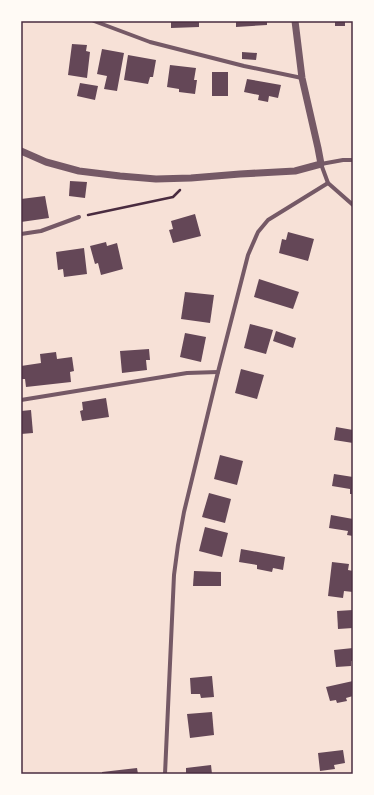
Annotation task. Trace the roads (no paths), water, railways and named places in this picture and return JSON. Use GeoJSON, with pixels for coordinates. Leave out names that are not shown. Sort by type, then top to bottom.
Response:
{"type":"FeatureCollection","features":[{"type":"Feature","properties":{"kind":"street"},"geometry":{"type":"LineString","coordinates":[[94,21],[150,42],[244,66],[302,78]]}},
{"type":"Feature","properties":{"kind":"street"},"geometry":{"type":"LineString","coordinates":[[295,21],[302,78],[321,164],[328,183],[353,205]]}},
{"type":"Feature","properties":{"kind":"street"},"geometry":{"type":"LineString","coordinates":[[21,151],[46,162],[79,172],[156,179],[295,171],[321,164],[353,160]]}},
{"type":"Feature","properties":{"kind":"street"},"geometry":{"type":"LineString","coordinates":[[165,774],[174,575],[178,545],[186,504],[248,255],[258,232],[268,220],[328,183]]}},
{"type":"Feature","properties":{"kind":"street"},"geometry":{"type":"LineString","coordinates":[[21,234],[41,231],[79,217]]}},
{"type":"Feature","properties":{"kind":"street"},"geometry":{"type":"LineString","coordinates":[[21,400],[187,373],[218,372]]}}]}
